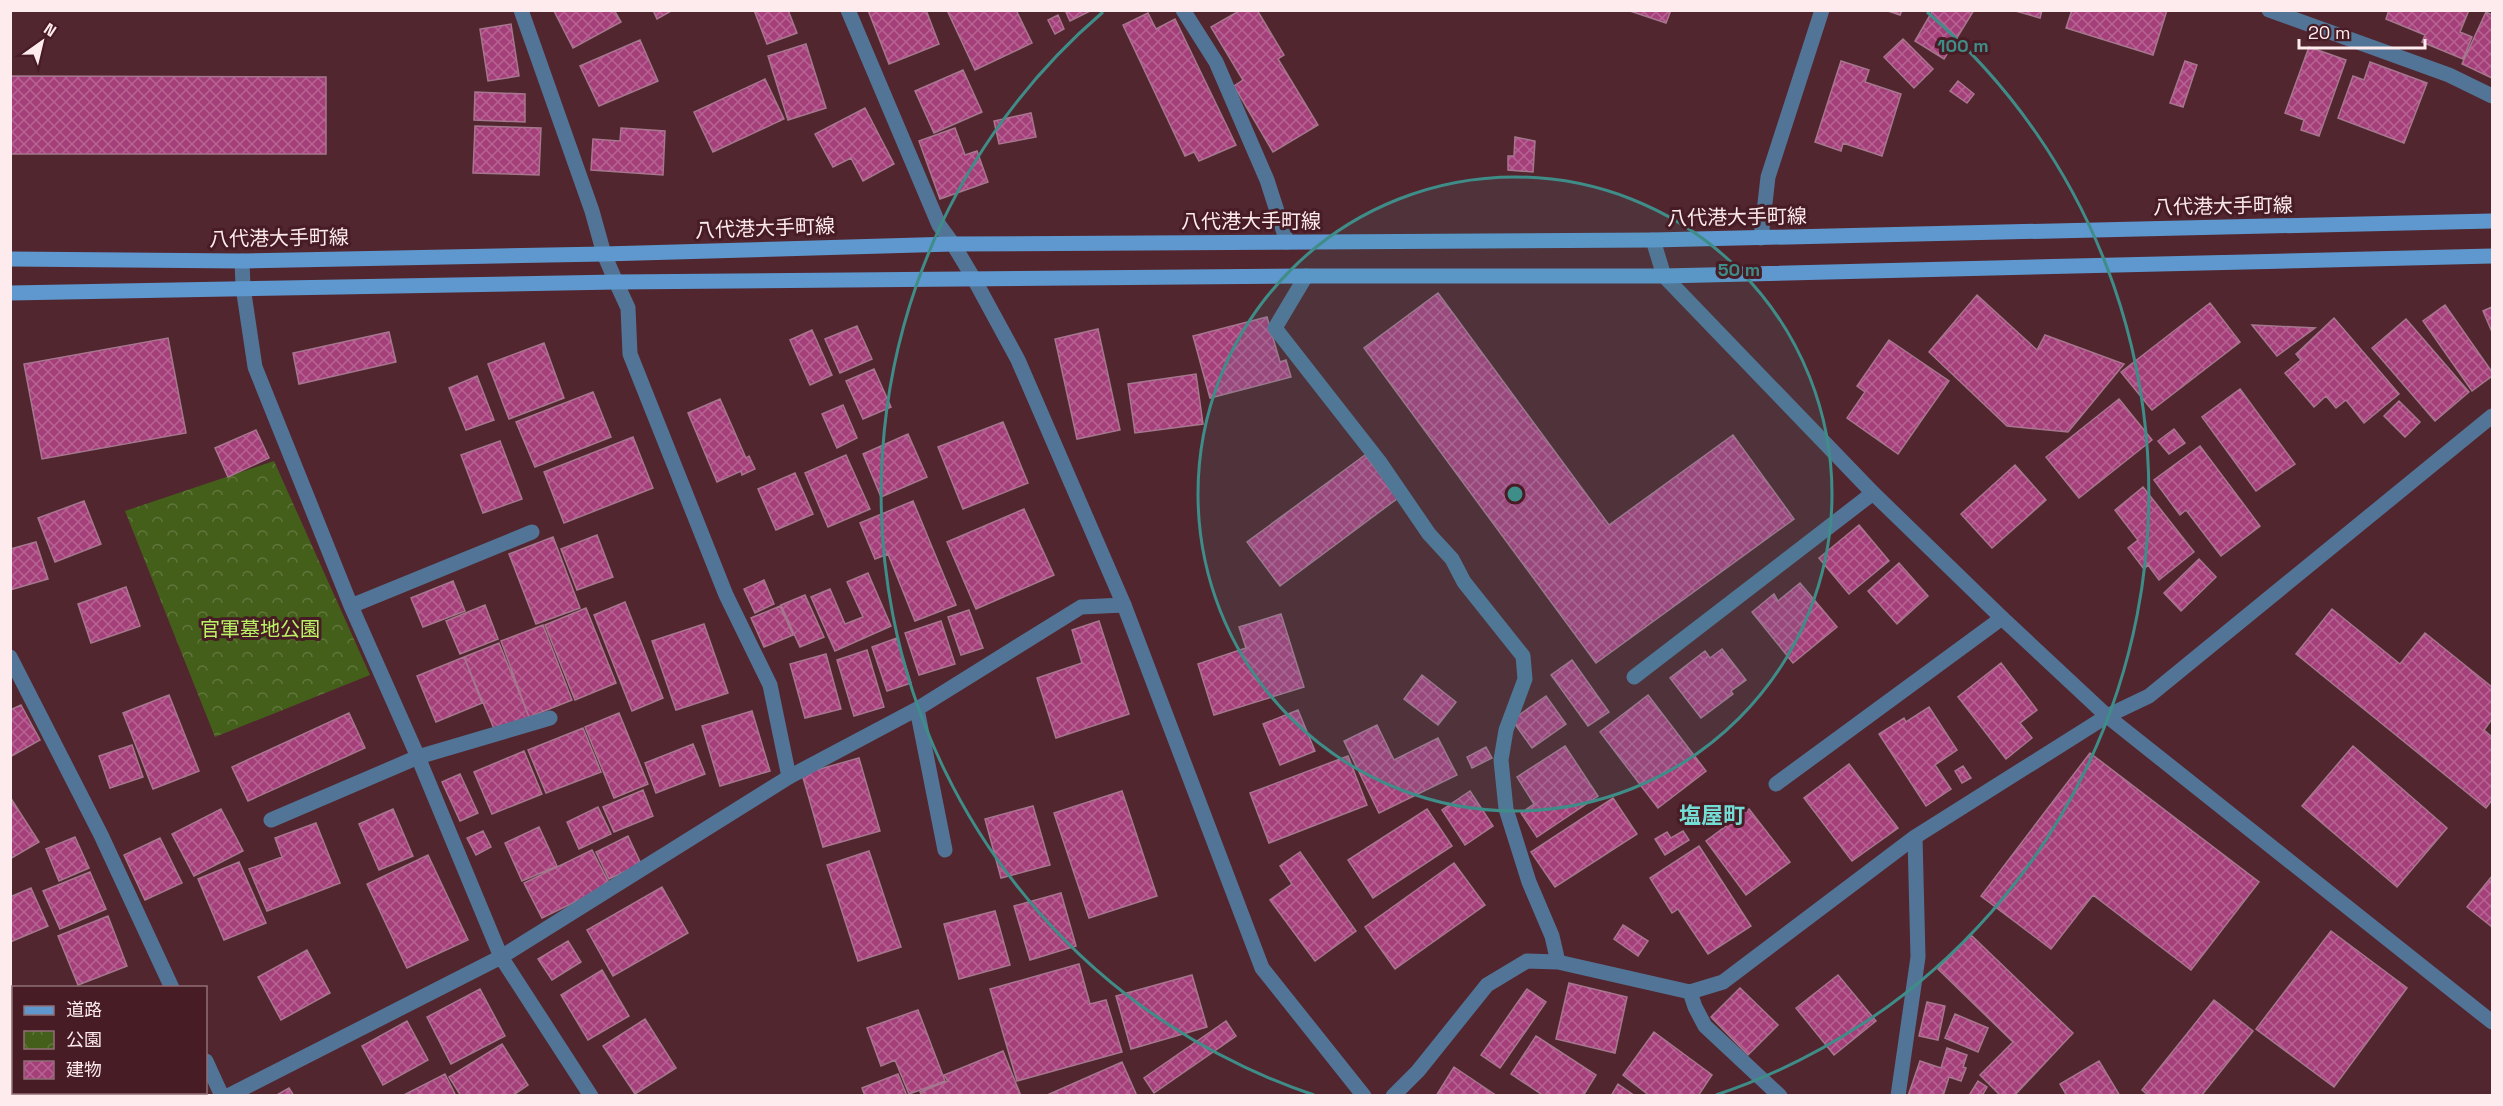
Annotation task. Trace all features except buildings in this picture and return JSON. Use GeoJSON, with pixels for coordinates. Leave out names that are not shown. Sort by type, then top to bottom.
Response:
{"type":"FeatureCollection","features":[{"type":"Feature","properties":{"kind":"main road","name":"八代港大手町線"},"geometry":{"type":"LineString","coordinates":[[10,258],[242,261],[953,244],[1653,240],[2493,221]]}},
{"type":"Feature","properties":{"kind":"main road"},"geometry":{"type":"LineString","coordinates":[[10,293],[616,282],[1306,276],[1664,276],[2493,256]]}},
{"type":"Feature","properties":{"kind":"street"},"geometry":{"type":"LineString","coordinates":[[521,10],[592,211],[604,254],[628,308],[630,354],[726,595],[770,685],[789,777]]}},
{"type":"Feature","properties":{"kind":"street"},"geometry":{"type":"LineString","coordinates":[[848,10],[939,225],[974,279],[1018,360],[1124,605],[1262,968],[1364,1095]]}},
{"type":"Feature","properties":{"kind":"street"},"geometry":{"type":"LineString","coordinates":[[1183,10],[1216,62],[1268,180],[1287,242]]}},
{"type":"Feature","properties":{"kind":"street"},"geometry":{"type":"LineString","coordinates":[[1761,238],[1768,177],[1822,10]]}},
{"type":"Feature","properties":{"kind":"street"},"geometry":{"type":"LineString","coordinates":[[2269,10],[2448,75],[2493,96]]}},
{"type":"Feature","properties":{"kind":"street"},"geometry":{"type":"LineString","coordinates":[[1653,240],[1664,276],[1873,493],[2107,716],[2493,1022]]}},
{"type":"Feature","properties":{"kind":"street"},"geometry":{"type":"LineString","coordinates":[[242,261],[243,287],[255,367],[351,606],[418,758],[501,957],[591,1095]]}},
{"type":"Feature","properties":{"kind":"street"},"geometry":{"type":"LineString","coordinates":[[1306,276],[1275,328],[1379,462],[1429,534],[1452,559],[1464,582],[1523,656],[1525,679],[1506,730],[1501,760],[1506,809],[1529,882],[1552,936],[1558,962]]}},
{"type":"Feature","properties":{"kind":"street"},"geometry":{"type":"LineString","coordinates":[[1393,1095],[1418,1071],[1487,985],[1527,962],[1558,962],[1690,992],[1724,982],[1914,837],[2107,716],[2149,696],[2493,416]]}},
{"type":"Feature","properties":{"kind":"street"},"geometry":{"type":"LineString","coordinates":[[1634,677],[1873,493]]}},
{"type":"Feature","properties":{"kind":"street"},"geometry":{"type":"LineString","coordinates":[[351,606],[531,532]]}},
{"type":"Feature","properties":{"kind":"street"},"geometry":{"type":"LineString","coordinates":[[228,1095],[501,957],[789,777],[918,709],[1081,607],[1124,605]]}},
{"type":"Feature","properties":{"kind":"street"},"geometry":{"type":"LineString","coordinates":[[1776,784],[2002,618]]}},
{"type":"Feature","properties":{"kind":"street"},"geometry":{"type":"LineString","coordinates":[[10,657],[101,835],[172,986]]}},
{"type":"Feature","properties":{"kind":"street"},"geometry":{"type":"LineString","coordinates":[[918,709],[945,850]]}},
{"type":"Feature","properties":{"kind":"street"},"geometry":{"type":"LineString","coordinates":[[271,820],[418,758],[550,718]]}},
{"type":"Feature","properties":{"kind":"street"},"geometry":{"type":"LineString","coordinates":[[1898,1095],[1918,957],[1914,837]]}},
{"type":"Feature","properties":{"kind":"street"},"geometry":{"type":"LineString","coordinates":[[1690,992],[1705,1026],[1780,1095]]}},
{"type":"Feature","properties":{"kind":"street"},"geometry":{"type":"LineString","coordinates":[[207,1063],[222,1095]]}},
{"type":"Feature","properties":{"kind":"green space","name":"官軍墓地公園"},"geometry":{"type":"Polygon","coordinates":[[[274,461],[370,675],[215,737],[125,511],[274,461]]]}},
{"type":"Feature","properties":{"kind":"district","name":"塩屋町"},"geometry":{"type":"Point","coordinates":[1712,815]}}]}
